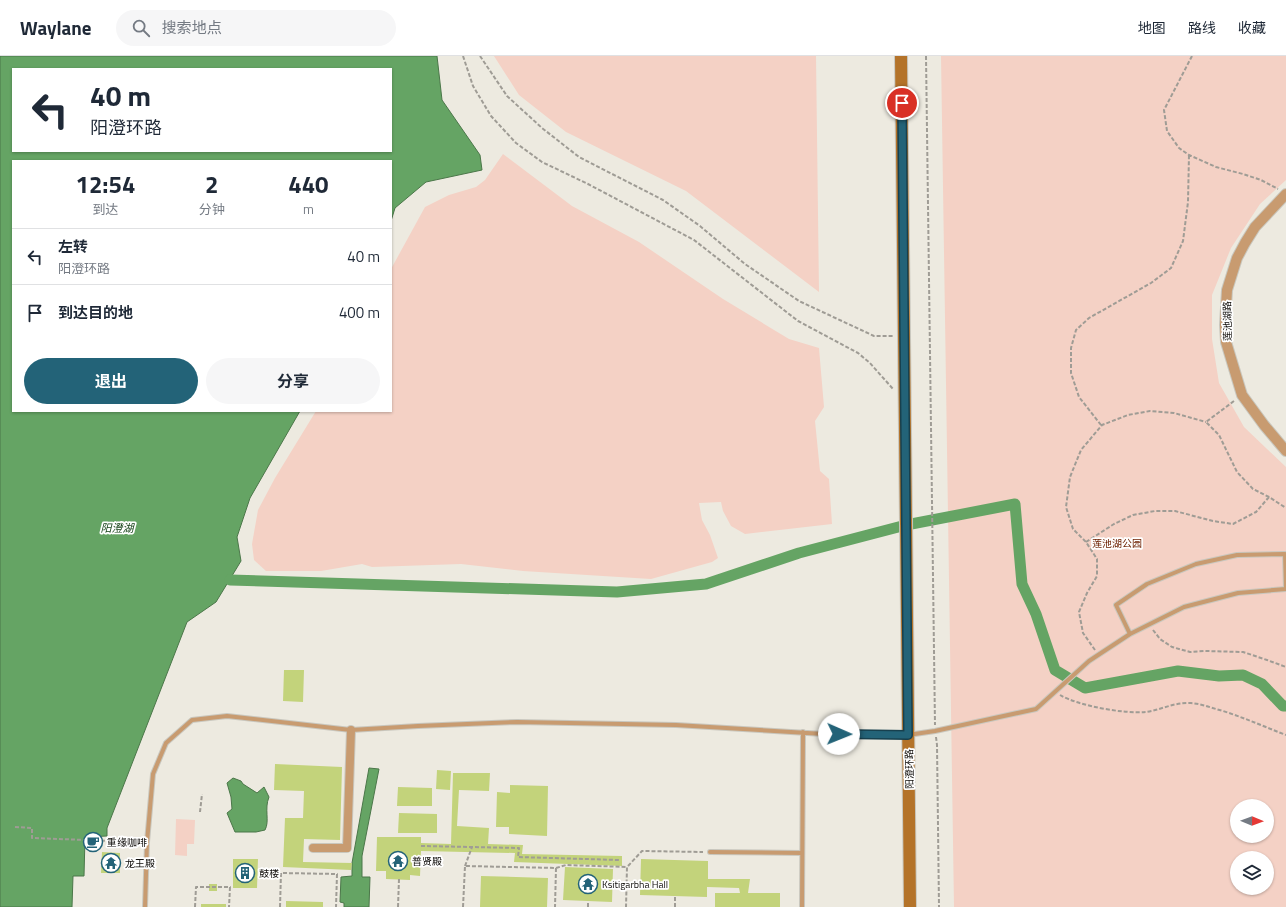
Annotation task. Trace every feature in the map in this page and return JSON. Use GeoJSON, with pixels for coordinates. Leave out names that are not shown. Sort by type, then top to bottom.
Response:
{"type":"FeatureCollection","features":[{"type":"Feature","properties":{"kind":"main road","name":"阳澄环路"},"geometry":{"type":"LineString","coordinates":[[901,56],[910,907]]}},
{"type":"Feature","properties":{"kind":"street","name":"莲池湖路"},"geometry":{"type":"LineString","coordinates":[[1286,194],[1255,227],[1237,258],[1227,290],[1225,325],[1226,342],[1242,395],[1264,425],[1286,450]]}},
{"type":"Feature","properties":{"kind":"street"},"geometry":{"type":"LineString","coordinates":[[313,848],[346,848],[351,730]]}},
{"type":"Feature","properties":{"kind":"lane"},"geometry":{"type":"LineString","coordinates":[[145,907],[147,842],[154,774],[166,743],[192,720],[227,716],[351,730],[517,722],[676,725],[803,732],[908,735],[935,731],[1036,709],[1083,667],[1099,655],[1130,634],[1184,607],[1238,593],[1286,589],[1285,554],[1237,555],[1196,564],[1147,584],[1116,605],[1130,634]]}},
{"type":"Feature","properties":{"kind":"lane"},"geometry":{"type":"LineString","coordinates":[[802,907],[803,732]]}},
{"type":"Feature","properties":{"kind":"lane"},"geometry":{"type":"LineString","coordinates":[[710,852],[802,853]]}},
{"type":"Feature","properties":{"kind":"path"},"geometry":{"type":"LineString","coordinates":[[463,56],[473,86],[491,116],[516,143],[542,162],[588,184],[694,240],[798,321],[858,353],[870,363],[895,392]]}},
{"type":"Feature","properties":{"kind":"path"},"geometry":{"type":"LineString","coordinates":[[480,56],[507,96],[542,128],[579,157],[663,200],[700,226],[745,264],[799,301],[874,336],[904,335]]}},
{"type":"Feature","properties":{"kind":"path"},"geometry":{"type":"LineString","coordinates":[[926,56],[935,731],[937,745],[939,907]]}},
{"type":"Feature","properties":{"kind":"path"},"geometry":{"type":"LineString","coordinates":[[1192,56],[1164,110],[1167,131],[1179,148],[1189,155],[1216,167],[1261,180],[1286,194]]}},
{"type":"Feature","properties":{"kind":"path"},"geometry":{"type":"LineString","coordinates":[[1102,425],[1080,397],[1072,373],[1070,348],[1076,330],[1089,318],[1151,283],[1171,268],[1183,241],[1188,202],[1189,155]]}},
{"type":"Feature","properties":{"kind":"path"},"geometry":{"type":"LineString","coordinates":[[1206,422],[1242,395]]}},
{"type":"Feature","properties":{"kind":"path"},"geometry":{"type":"LineString","coordinates":[[1099,655],[1083,633],[1079,612],[1087,593],[1097,576],[1097,559],[1086,542],[1073,529],[1066,506],[1070,477],[1082,450],[1102,425],[1128,414],[1150,412],[1174,413],[1206,422],[1219,435],[1237,472],[1252,488],[1286,508]]}},
{"type":"Feature","properties":{"kind":"path"},"geometry":{"type":"LineString","coordinates":[[1086,542],[1114,524],[1132,515],[1155,511],[1175,510],[1213,521],[1233,524],[1256,512],[1269,497]]}},
{"type":"Feature","properties":{"kind":"path"},"geometry":{"type":"LineString","coordinates":[[1149,625],[1160,639],[1172,646],[1190,652],[1243,652],[1286,668]]}},
{"type":"Feature","properties":{"kind":"path"},"geometry":{"type":"LineString","coordinates":[[1057,691],[1061,696],[1079,703],[1129,713],[1147,712],[1167,706],[1189,703],[1202,705],[1239,716],[1286,735]]}},
{"type":"Feature","properties":{"kind":"path"},"geometry":{"type":"LineString","coordinates":[[200,812],[202,794]]}},
{"type":"Feature","properties":{"kind":"path"},"geometry":{"type":"LineString","coordinates":[[15,827],[32,828],[32,838],[147,842]]}},
{"type":"Feature","properties":{"kind":"path"},"geometry":{"type":"LineString","coordinates":[[421,846],[519,848],[518,857],[619,860]]}},
{"type":"Feature","properties":{"kind":"path"},"geometry":{"type":"LineString","coordinates":[[463,907],[465,866],[472,847]]}},
{"type":"Feature","properties":{"kind":"path"},"geometry":{"type":"LineString","coordinates":[[626,907],[627,867],[642,851],[710,852]]}},
{"type":"Feature","properties":{"kind":"path"},"geometry":{"type":"LineString","coordinates":[[465,866],[556,868],[566,865],[627,867]]}},
{"type":"Feature","properties":{"kind":"path"},"geometry":{"type":"LineString","coordinates":[[555,907],[556,868]]}},
{"type":"Feature","properties":{"kind":"path"},"geometry":{"type":"LineString","coordinates":[[280,907],[281,872],[337,874],[336,907]]}},
{"type":"Feature","properties":{"kind":"path"},"geometry":{"type":"LineString","coordinates":[[398,907],[399,879]]}},
{"type":"Feature","properties":{"kind":"path"},"geometry":{"type":"LineString","coordinates":[[195,907],[196,887],[230,888],[229,907]]}},
{"type":"Feature","properties":{"kind":"path"},"geometry":{"type":"LineString","coordinates":[[675,896],[675,907]]}},
{"type":"Feature","properties":{"kind":"path"},"geometry":{"type":"LineString","coordinates":[[588,901],[588,907]]}},
{"type":"Feature","properties":{"kind":"green space"},"geometry":{"type":"Polygon","coordinates":[[[494,56],[816,56],[819,292],[686,191],[566,132],[519,95],[494,56]]]}},
{"type":"Feature","properties":{"kind":"green space","name":"莲池湖公园"},"geometry":{"type":"Polygon","coordinates":[[[941,56],[1286,56],[1286,180],[1260,204],[1231,248],[1212,295],[1212,339],[1219,383],[1244,427],[1286,467],[1286,907],[954,907],[941,56]]]}},
{"type":"Feature","properties":{"kind":"green space"},"geometry":{"type":"Polygon","coordinates":[[[503,154],[572,206],[639,242],[723,299],[789,339],[819,348],[824,407],[815,421],[820,471],[829,479],[832,524],[745,534],[731,526],[723,511],[721,502],[699,503],[702,520],[710,535],[718,558],[712,562],[651,579],[523,571],[461,564],[372,567],[362,564],[321,571],[266,571],[254,560],[252,544],[258,510],[275,478],[315,412],[392,412],[392,267],[425,207],[449,195],[476,187],[485,180],[503,154]]]}},
{"type":"Feature","properties":{"kind":"green space"},"geometry":{"type":"Polygon","coordinates":[[[176,819],[195,820],[194,844],[187,844],[187,856],[175,855],[176,819]]]}},
{"type":"Feature","properties":{"kind":"water","name":"阳澄湖"},"geometry":{"type":"Polygon","coordinates":[[[0,56],[437,56],[442,100],[480,155],[482,170],[426,182],[395,208],[392,218],[392,160],[12,160],[12,412],[299,412],[250,498],[237,537],[241,561],[216,602],[187,622],[107,828],[107,836],[85,837],[84,876],[73,876],[72,907],[0,907],[0,56]]]}},
{"type":"Feature","properties":{"kind":"water"},"geometry":{"type":"Polygon","coordinates":[[[369,768],[379,769],[362,856],[362,877],[370,877],[369,907],[344,907],[344,903],[340,902],[341,877],[352,876],[352,863],[369,768]]]}},
{"type":"Feature","properties":{"kind":"water"},"geometry":{"type":"Polygon","coordinates":[[[233,778],[241,781],[257,793],[264,787],[269,797],[265,830],[256,832],[235,832],[227,813],[232,809],[231,797],[227,783],[233,778]]]}},
{"type":"Feature","properties":{"kind":"building"},"geometry":{"type":"Polygon","coordinates":[[[284,670],[304,670],[303,702],[283,701],[284,670]]]}},
{"type":"Feature","properties":{"kind":"building"},"geometry":{"type":"Polygon","coordinates":[[[275,764],[342,767],[340,840],[304,839],[303,862],[352,863],[351,870],[283,867],[285,818],[303,818],[304,791],[274,790],[275,764]]]}},
{"type":"Feature","properties":{"kind":"building"},"geometry":{"type":"Polygon","coordinates":[[[437,770],[451,771],[450,790],[436,789],[437,770]]]}},
{"type":"Feature","properties":{"kind":"building"},"geometry":{"type":"Polygon","coordinates":[[[453,773],[490,773],[489,791],[459,790],[457,826],[489,828],[488,844],[523,845],[522,854],[622,856],[622,866],[514,862],[515,853],[421,851],[420,876],[410,875],[410,880],[386,879],[386,871],[376,871],[377,837],[421,837],[421,843],[451,844],[453,773]]]}},
{"type":"Feature","properties":{"kind":"building"},"geometry":{"type":"Polygon","coordinates":[[[510,785],[548,786],[547,836],[509,834],[509,827],[496,827],[497,792],[510,793],[510,785]]]}},
{"type":"Feature","properties":{"kind":"building"},"geometry":{"type":"Polygon","coordinates":[[[398,787],[432,788],[432,806],[397,806],[398,787]]]}},
{"type":"Feature","properties":{"kind":"building"},"geometry":{"type":"Polygon","coordinates":[[[399,813],[437,814],[437,833],[398,833],[399,813]]]}},
{"type":"Feature","properties":{"kind":"building","name":"龙王殿"},"geometry":{"type":"Polygon","coordinates":[[[102,852],[120,853],[120,873],[101,873],[102,852]]]}},
{"type":"Feature","properties":{"kind":"building","name":"鼓楼"},"geometry":{"type":"Polygon","coordinates":[[[233,859],[258,859],[257,888],[233,888],[233,859]]]}},
{"type":"Feature","properties":{"kind":"building"},"geometry":{"type":"Polygon","coordinates":[[[641,859],[708,861],[708,879],[750,879],[748,893],[780,893],[780,907],[715,907],[715,893],[740,893],[739,888],[707,887],[707,897],[640,895],[641,859]]]}},
{"type":"Feature","properties":{"kind":"building","name":"Ksitigarbha Hall"},"geometry":{"type":"Polygon","coordinates":[[[565,867],[613,869],[612,902],[563,900],[565,867]]]}},
{"type":"Feature","properties":{"kind":"building"},"geometry":{"type":"Polygon","coordinates":[[[481,876],[548,878],[547,907],[480,907],[481,876]]]}},
{"type":"Feature","properties":{"kind":"building"},"geometry":{"type":"Polygon","coordinates":[[[209,884],[217,884],[217,891],[209,891],[209,884]]]}},
{"type":"Feature","properties":{"kind":"building"},"geometry":{"type":"Polygon","coordinates":[[[286,901],[323,902],[323,907],[286,907],[286,901]]]}},
{"type":"Feature","properties":{"kind":"building"},"geometry":{"type":"Polygon","coordinates":[[[201,904],[226,904],[226,907],[201,907],[201,904]]]}},
{"type":"Feature","properties":{"kind":"waterway"},"geometry":{"type":"LineString","coordinates":[[230,580],[617,592],[706,584],[799,553],[906,525],[1015,504],[1022,584],[1036,614],[1055,670],[1085,688],[1178,671],[1219,676],[1243,675],[1262,684],[1283,706],[1286,706]]}},
{"type":"Feature","properties":{"kind":"place","name":"重缘咖啡"},"geometry":{"type":"Point","coordinates":[93,842]}},
{"type":"Feature","properties":{"kind":"place","name":"普贤殿"},"geometry":{"type":"Point","coordinates":[398,861]}},
{"type":"Feature","properties":{"kind":"place","name":"龙王殿"},"geometry":{"type":"Point","coordinates":[111,863]}},
{"type":"Feature","properties":{"kind":"place","name":"鼓楼"},"geometry":{"type":"Point","coordinates":[245,873]}},
{"type":"Feature","properties":{"kind":"place","name":"Ksitigarbha Hall"},"geometry":{"type":"Point","coordinates":[588,884]}},
{"type":"Feature","properties":{"kind":"route"},"geometry":{"type":"LineString","coordinates":[[839,734],[908,735],[902,103]]}}]}
